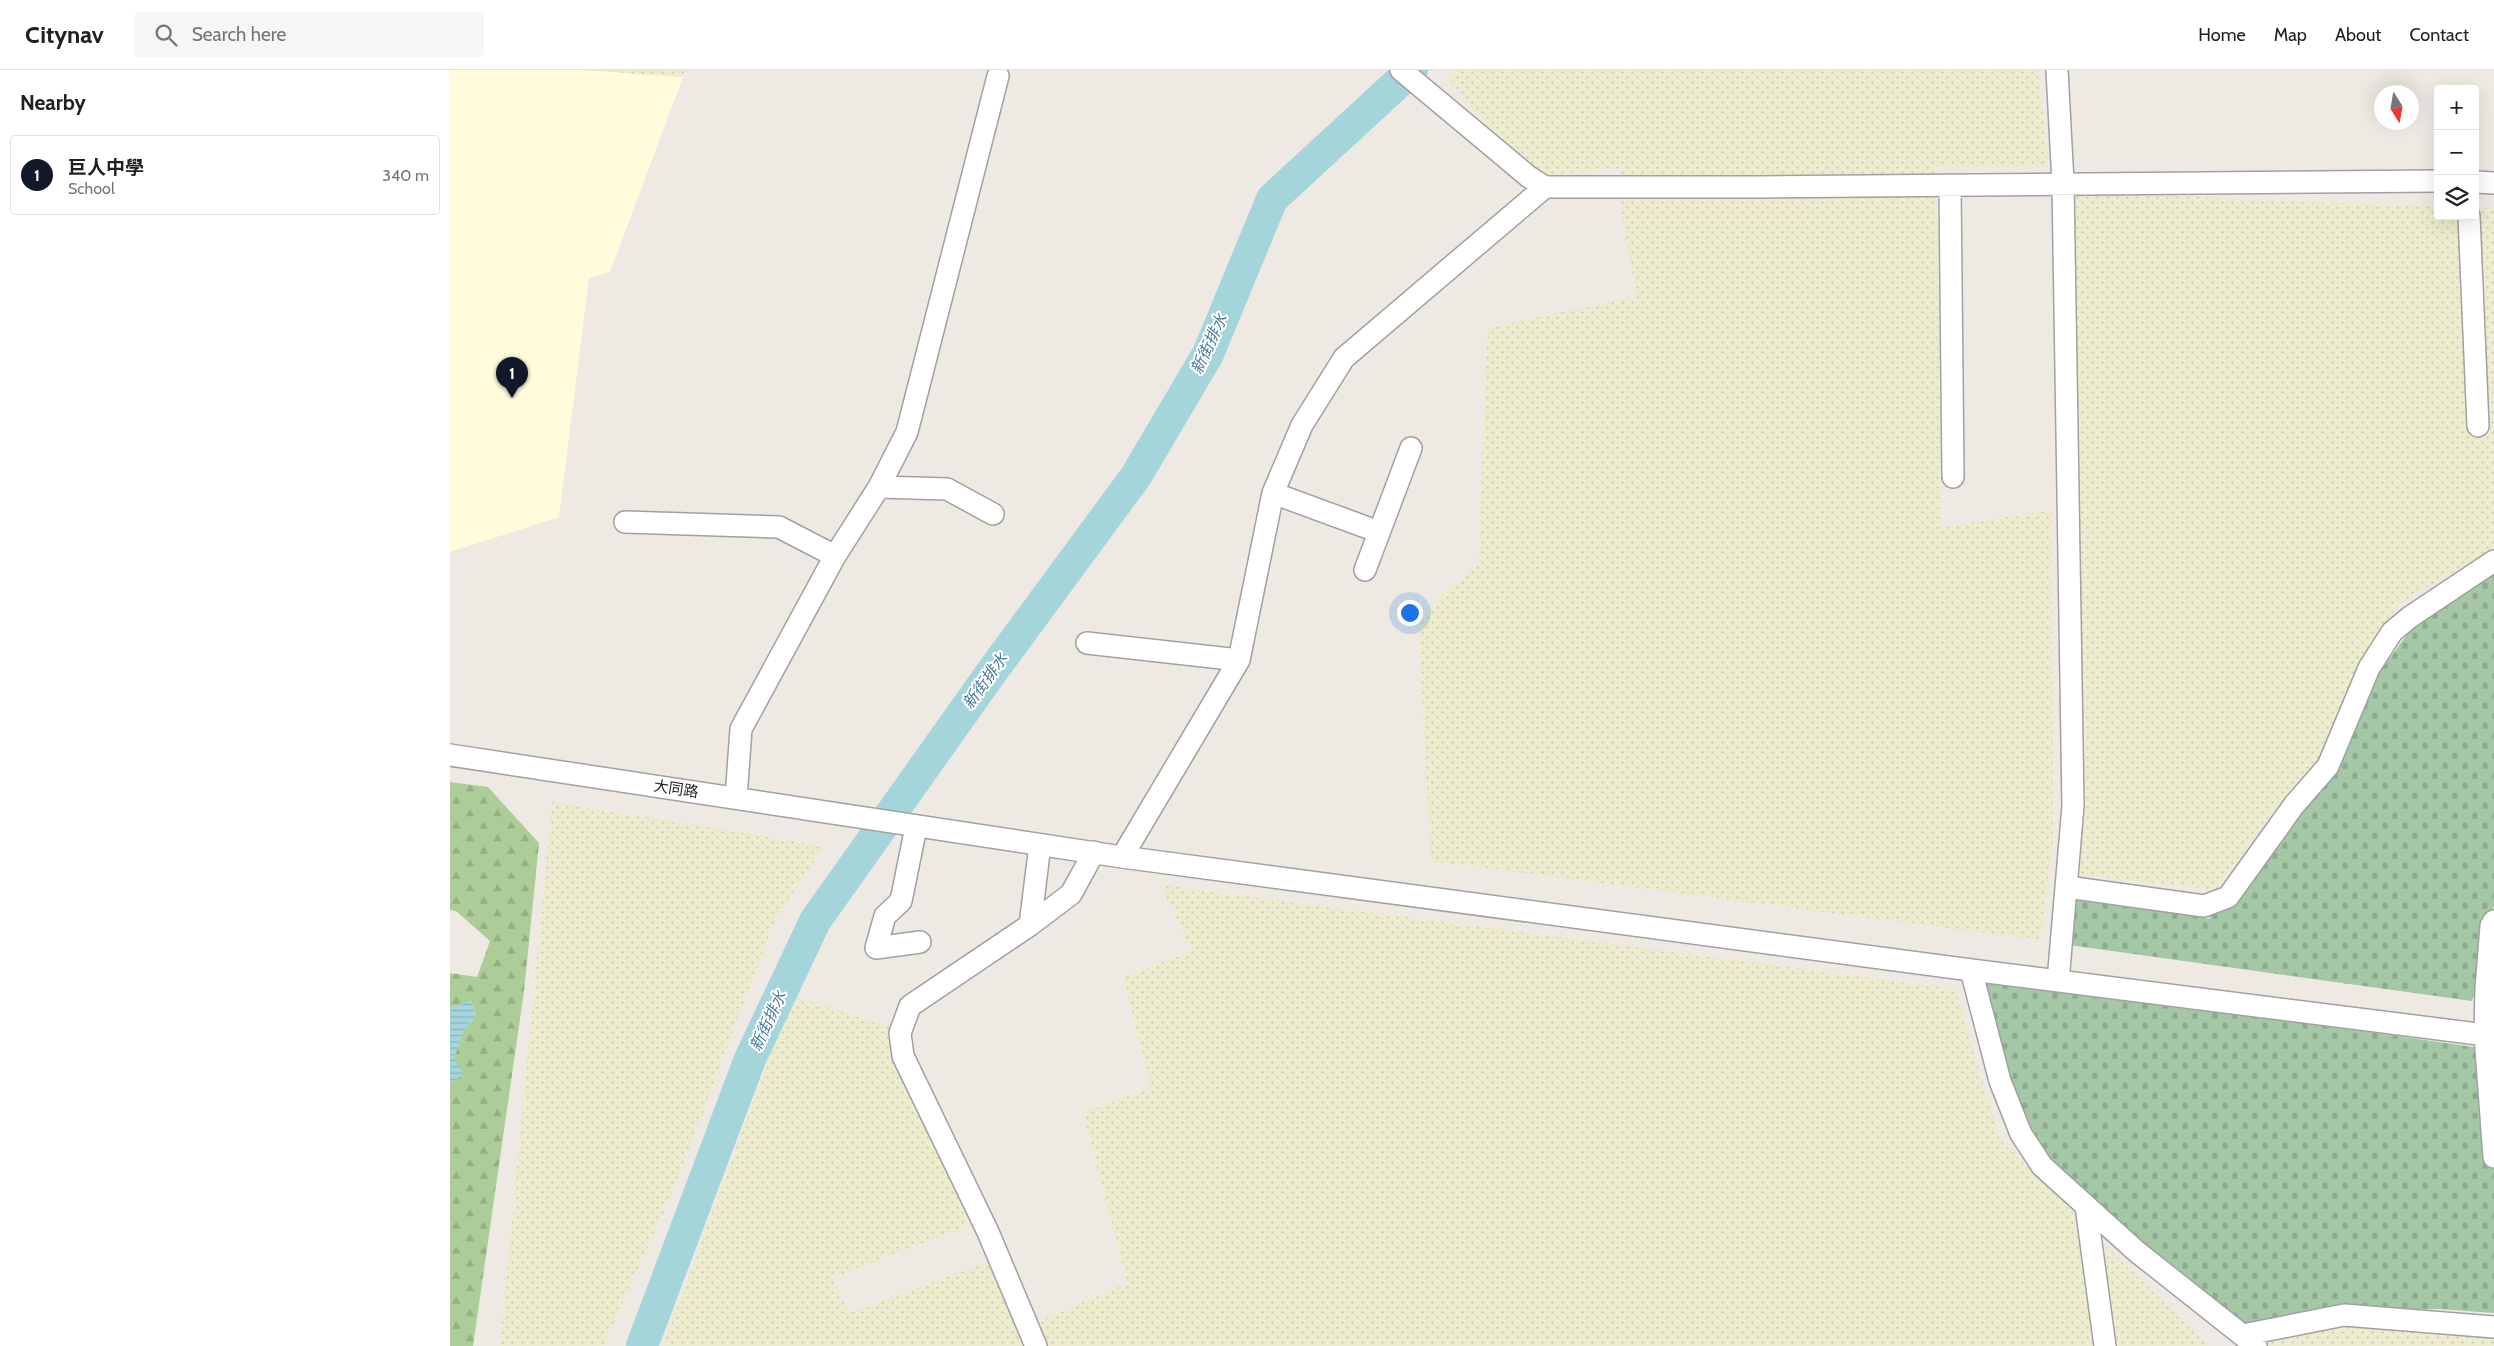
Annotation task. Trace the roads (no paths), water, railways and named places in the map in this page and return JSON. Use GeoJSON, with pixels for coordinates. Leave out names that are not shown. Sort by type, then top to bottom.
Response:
{"type":"FeatureCollection","features":[{"type":"Feature","properties":{"kind":"street"},"geometry":{"type":"LineString","coordinates":[[1401,70],[1529,177],[1545,187],[2434,182]]}},
{"type":"Feature","properties":{"kind":"street"},"geometry":{"type":"LineString","coordinates":[[2057,70],[2063,183],[2073,806],[2058,981]]}},
{"type":"Feature","properties":{"kind":"street"},"geometry":{"type":"LineString","coordinates":[[736,798],[741,729],[835,556],[879,487],[907,432],[998,76]]}},
{"type":"Feature","properties":{"kind":"street"},"geometry":{"type":"LineString","coordinates":[[2479,182],[2494,183]]}},
{"type":"Feature","properties":{"kind":"street"},"geometry":{"type":"LineString","coordinates":[[1950,186],[1953,477]]}},
{"type":"Feature","properties":{"kind":"street"},"geometry":{"type":"LineString","coordinates":[[1122,857],[1239,660],[1274,493],[1302,425],[1344,358],[1545,187]]}},
{"type":"Feature","properties":{"kind":"street"},"geometry":{"type":"LineString","coordinates":[[2469,220],[2478,426]]}},
{"type":"Feature","properties":{"kind":"street"},"geometry":{"type":"LineString","coordinates":[[1365,570],[1411,448]]}},
{"type":"Feature","properties":{"kind":"street"},"geometry":{"type":"LineString","coordinates":[[879,487],[947,489],[993,514]]}},
{"type":"Feature","properties":{"kind":"street"},"geometry":{"type":"LineString","coordinates":[[1274,493],[1379,532]]}},
{"type":"Feature","properties":{"kind":"street"},"geometry":{"type":"LineString","coordinates":[[625,522],[779,527],[835,556]]}},
{"type":"Feature","properties":{"kind":"street"},"geometry":{"type":"LineString","coordinates":[[2067,887],[2204,906],[2228,897],[2294,805],[2328,766],[2369,668],[2392,632],[2410,617],[2494,561]]}},
{"type":"Feature","properties":{"kind":"street"},"geometry":{"type":"LineString","coordinates":[[1087,643],[1239,660]]}},
{"type":"Feature","properties":{"kind":"street","name":"大同路"},"geometry":{"type":"LineString","coordinates":[[450,755],[1122,857],[1971,970],[2490,1036]]}},
{"type":"Feature","properties":{"kind":"street"},"geometry":{"type":"LineString","coordinates":[[909,826],[901,901],[884,916],[876,948],[920,942]]}},
{"type":"Feature","properties":{"kind":"street"},"geometry":{"type":"LineString","coordinates":[[1030,925],[1040,845]]}},
{"type":"Feature","properties":{"kind":"street"},"geometry":{"type":"LineString","coordinates":[[1036,1346],[988,1232],[903,1056],[900,1034],[910,1006],[1030,925],[1071,894],[1094,852]]}},
{"type":"Feature","properties":{"kind":"street"},"geometry":{"type":"LineString","coordinates":[[2494,921],[2491,926],[2486,989],[2490,1036],[2494,1157]]}},
{"type":"Feature","properties":{"kind":"street"},"geometry":{"type":"LineString","coordinates":[[1971,970],[2000,1081],[2021,1134],[2042,1166],[2136,1251],[2249,1341],[2344,1315],[2494,1326]]}},
{"type":"Feature","properties":{"kind":"street"},"geometry":{"type":"LineString","coordinates":[[2086,1206],[2104,1346]]}},
{"type":"Feature","properties":{"kind":"water"},"geometry":{"type":"Polygon","coordinates":[[[471,1001],[476,1016],[463,1032],[454,1058],[464,1074],[450,1083],[450,1008],[471,1001]]]}},
{"type":"Feature","properties":{"kind":"waterway","name":"新街排水"},"geometry":{"type":"LineString","coordinates":[[642,1346],[750,1059],[815,921],[991,673],[1136,476],[1208,354],[1272,199],[1412,70]]}},
{"type":"Feature","properties":{"kind":"place","name":"巨人中學"},"geometry":{"type":"Point","coordinates":[512,398]}}]}
